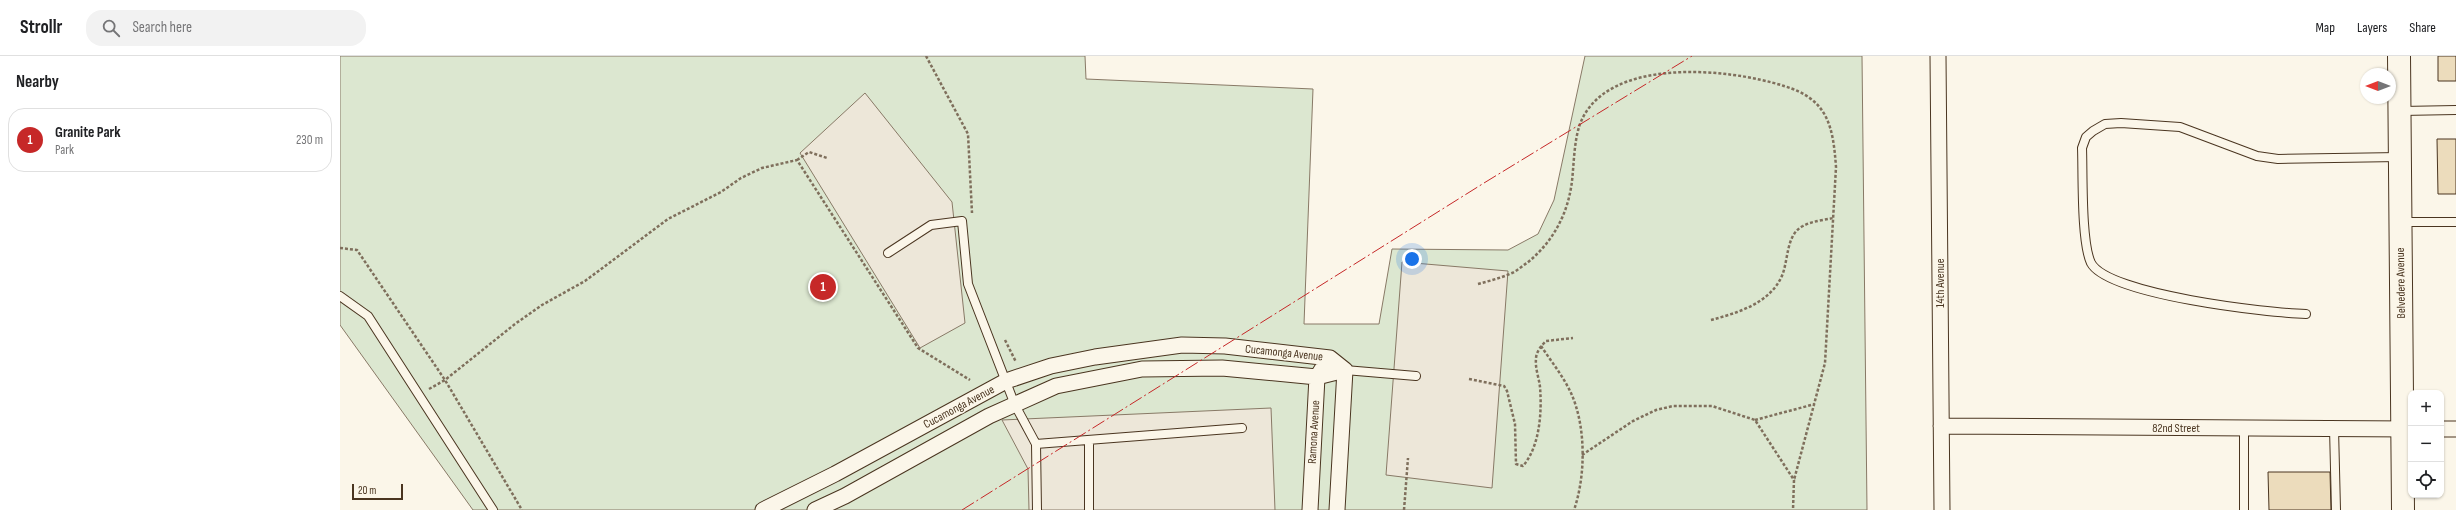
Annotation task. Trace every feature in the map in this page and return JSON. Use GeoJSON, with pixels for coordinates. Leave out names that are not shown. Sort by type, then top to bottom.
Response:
{"type":"FeatureCollection","features":[{"type":"Feature","properties":{"kind":"street","name":"14th Avenue"},"geometry":{"type":"LineString","coordinates":[[1938,56],[1942,510]]}},
{"type":"Feature","properties":{"kind":"street","name":"Belvedere Avenue"},"geometry":{"type":"LineString","coordinates":[[2399,56],[2401,222],[2407,429],[2403,510]]}},
{"type":"Feature","properties":{"kind":"street","name":"Cucamonga Avenue"},"geometry":{"type":"LineString","coordinates":[[763,510],[835,474],[1006,381],[1051,366],[1095,357],[1182,345],[1225,346],[1330,358],[1345,370]]}},
{"type":"Feature","properties":{"kind":"street"},"geometry":{"type":"LineString","coordinates":[[1317,377],[1330,358]]}},
{"type":"Feature","properties":{"kind":"street","name":"Cucamonga Avenue"},"geometry":{"type":"LineString","coordinates":[[815,510],[845,496],[989,416],[1056,386],[1142,368],[1222,368],[1317,377],[1345,370]]}},
{"type":"Feature","properties":{"kind":"street"},"geometry":{"type":"LineString","coordinates":[[1337,510],[1345,370]]}},
{"type":"Feature","properties":{"kind":"street","name":"Ramona Avenue"},"geometry":{"type":"LineString","coordinates":[[1310,510],[1317,377]]}},
{"type":"Feature","properties":{"kind":"street","name":"82nd Street"},"geometry":{"type":"LineString","coordinates":[[1941,426],[2407,429]]}},
{"type":"Feature","properties":{"kind":"street"},"geometry":{"type":"LineString","coordinates":[[2444,429],[2456,429]]}},
{"type":"Feature","properties":{"kind":"lane"},"geometry":{"type":"LineString","coordinates":[[2400,111],[2456,110]]}},
{"type":"Feature","properties":{"kind":"lane"},"geometry":{"type":"LineString","coordinates":[[2306,314],[2279,313],[2215,305],[2117,281],[2101,273],[2091,263],[2086,239],[2082,148],[2086,137],[2105,124],[2180,127],[2257,156],[2278,159],[2400,157]]}},
{"type":"Feature","properties":{"kind":"lane"},"geometry":{"type":"LineString","coordinates":[[888,253],[931,225],[962,221],[968,284],[1015,405],[1036,444],[1037,510]]}},
{"type":"Feature","properties":{"kind":"lane"},"geometry":{"type":"LineString","coordinates":[[2401,222],[2456,222]]}},
{"type":"Feature","properties":{"kind":"lane"},"geometry":{"type":"LineString","coordinates":[[340,296],[368,316],[493,510]]}},
{"type":"Feature","properties":{"kind":"lane"},"geometry":{"type":"LineString","coordinates":[[1345,370],[1416,376]]}},
{"type":"Feature","properties":{"kind":"lane"},"geometry":{"type":"LineString","coordinates":[[1036,444],[1242,428]]}},
{"type":"Feature","properties":{"kind":"lane"},"geometry":{"type":"LineString","coordinates":[[2244,428],[2244,510]]}},
{"type":"Feature","properties":{"kind":"lane"},"geometry":{"type":"LineString","coordinates":[[2334,428],[2336,510]]}},
{"type":"Feature","properties":{"kind":"lane"},"geometry":{"type":"LineString","coordinates":[[1089,440],[1089,510]]}},
{"type":"Feature","properties":{"kind":"path"},"geometry":{"type":"LineString","coordinates":[[926,56],[968,134],[972,218]]}},
{"type":"Feature","properties":{"kind":"path"},"geometry":{"type":"LineString","coordinates":[[1478,284],[1514,273],[1537,254],[1551,239],[1563,219],[1571,194],[1579,125],[1585,112],[1595,99],[1612,87],[1658,72],[1697,70],[1775,83],[1796,89],[1810,97],[1821,108],[1830,122],[1834,140],[1836,167],[1826,363],[1794,480],[1793,510]]}},
{"type":"Feature","properties":{"kind":"path"},"geometry":{"type":"LineString","coordinates":[[420,395],[445,380],[515,324],[542,305],[586,281],[668,219],[721,192],[741,178],[762,168],[797,160],[809,152],[827,158]]}},
{"type":"Feature","properties":{"kind":"path"},"geometry":{"type":"LineString","coordinates":[[797,160],[918,348],[970,380]]}},
{"type":"Feature","properties":{"kind":"path"},"geometry":{"type":"LineString","coordinates":[[1711,320],[1752,306],[1767,296],[1781,279],[1786,267],[1790,241],[1796,232],[1803,226],[1833,218]]}},
{"type":"Feature","properties":{"kind":"path"},"geometry":{"type":"LineString","coordinates":[[340,248],[357,250],[445,380],[522,510]]}},
{"type":"Feature","properties":{"kind":"path"},"geometry":{"type":"LineString","coordinates":[[1002,335],[1016,362]]}},
{"type":"Feature","properties":{"kind":"path"},"geometry":{"type":"LineString","coordinates":[[1470,379],[1504,386],[1507,391],[1515,424],[1516,464],[1523,466],[1535,439],[1540,418],[1540,385],[1536,359],[1541,346],[1551,339],[1573,338]]}},
{"type":"Feature","properties":{"kind":"path"},"geometry":{"type":"LineString","coordinates":[[1541,346],[1571,393],[1579,419],[1582,455],[1581,483],[1574,510]]}},
{"type":"Feature","properties":{"kind":"path"},"geometry":{"type":"LineString","coordinates":[[1582,455],[1633,421],[1656,410],[1674,406],[1712,406],[1755,420],[1815,403]]}},
{"type":"Feature","properties":{"kind":"path"},"geometry":{"type":"LineString","coordinates":[[1755,420],[1794,480]]}},
{"type":"Feature","properties":{"kind":"path"},"geometry":{"type":"LineString","coordinates":[[1404,510],[1408,458]]}},
{"type":"Feature","properties":{"kind":"green space"},"geometry":{"type":"Polygon","coordinates":[[[340,56],[1085,56],[1086,79],[1313,89],[1304,324],[1379,324],[1392,249],[1508,250],[1538,234],[1554,200],[1585,56],[1862,56],[1867,510],[473,510],[340,325],[340,56]]]}},
{"type":"Feature","properties":{"kind":"shaded area"},"geometry":{"type":"Polygon","coordinates":[[[865,93],[952,202],[965,323],[920,348],[800,153],[865,93]]]}},
{"type":"Feature","properties":{"kind":"shaded area"},"geometry":{"type":"Polygon","coordinates":[[[1402,262],[1508,271],[1492,488],[1386,475],[1402,262]]]}},
{"type":"Feature","properties":{"kind":"shaded area"},"geometry":{"type":"Polygon","coordinates":[[[1271,408],[1275,510],[1029,510],[1028,469],[1002,420],[1271,408]]]}},
{"type":"Feature","properties":{"kind":"building"},"geometry":{"type":"Polygon","coordinates":[[[2438,56],[2456,56],[2456,81],[2438,81],[2438,56]]]}},
{"type":"Feature","properties":{"kind":"building"},"geometry":{"type":"Polygon","coordinates":[[[2437,139],[2456,139],[2456,194],[2438,194],[2437,139]]]}},
{"type":"Feature","properties":{"kind":"building"},"geometry":{"type":"Polygon","coordinates":[[[2268,472],[2330,472],[2331,510],[2269,510],[2268,472]]]}},
{"type":"Feature","properties":{"kind":"power"},"geometry":{"type":"LineString","coordinates":[[962,510],[1484,183],[1692,56]]}},
{"type":"Feature","properties":{"kind":"place","name":"Granite Park"},"geometry":{"type":"Point","coordinates":[823,287]}}]}
